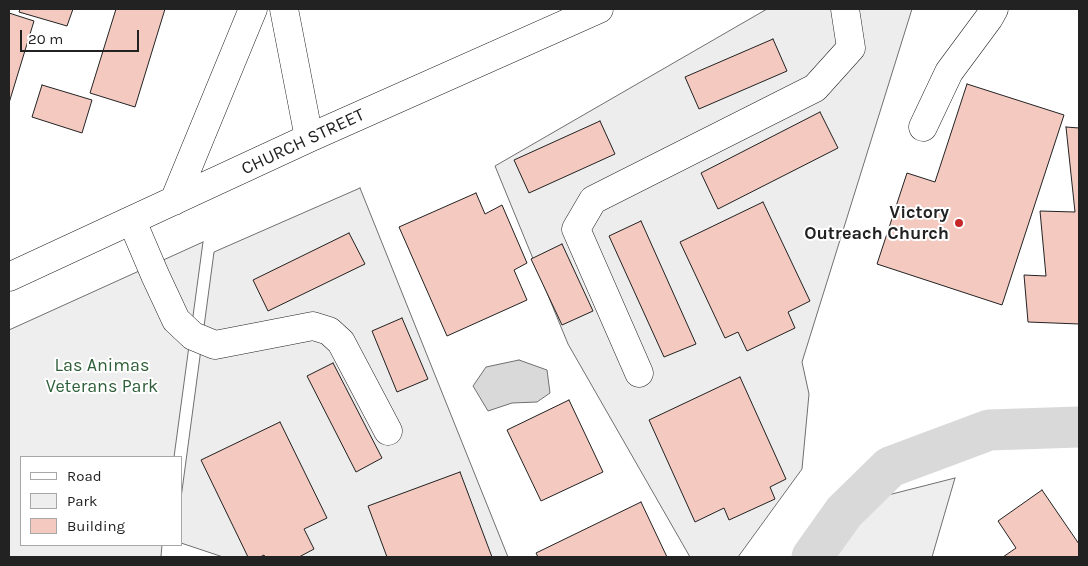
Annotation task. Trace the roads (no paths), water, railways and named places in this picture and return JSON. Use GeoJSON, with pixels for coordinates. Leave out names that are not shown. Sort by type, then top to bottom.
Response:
{"type":"FeatureCollection","features":[{"type":"Feature","properties":{"kind":"street"},"geometry":{"type":"LineString","coordinates":[[174,201],[253,9]]}},
{"type":"Feature","properties":{"kind":"street"},"geometry":{"type":"LineString","coordinates":[[284,9],[309,138]]}},
{"type":"Feature","properties":{"kind":"street","name":"CHURCH STREET"},"geometry":{"type":"LineString","coordinates":[[9,277],[309,138],[599,9]]}},
{"type":"Feature","properties":{"kind":"street"},"geometry":{"type":"LineString","coordinates":[[640,373],[576,229],[593,200],[815,88],[851,48],[845,9]]}},
{"type":"Feature","properties":{"kind":"street"},"geometry":{"type":"LineString","coordinates":[[923,127],[949,72],[994,9]]}},
{"type":"Feature","properties":{"kind":"street"},"geometry":{"type":"LineString","coordinates":[[132,221],[176,320],[193,336],[216,345],[313,326],[329,332],[341,342],[388,432]]}},
{"type":"Feature","properties":{"kind":"waterway"},"geometry":{"type":"LineString","coordinates":[[812,557],[844,512],[890,467],[989,430],[1079,427]]}},
{"type":"Feature","properties":{"kind":"place","name":"Victory Outreach Church"},"geometry":{"type":"Point","coordinates":[959,223]}},
{"type":"Feature","properties":{"kind":"park label","name":"Las Animas Veterans Park"},"geometry":{"type":"Point","coordinates":[102,376]}}]}
